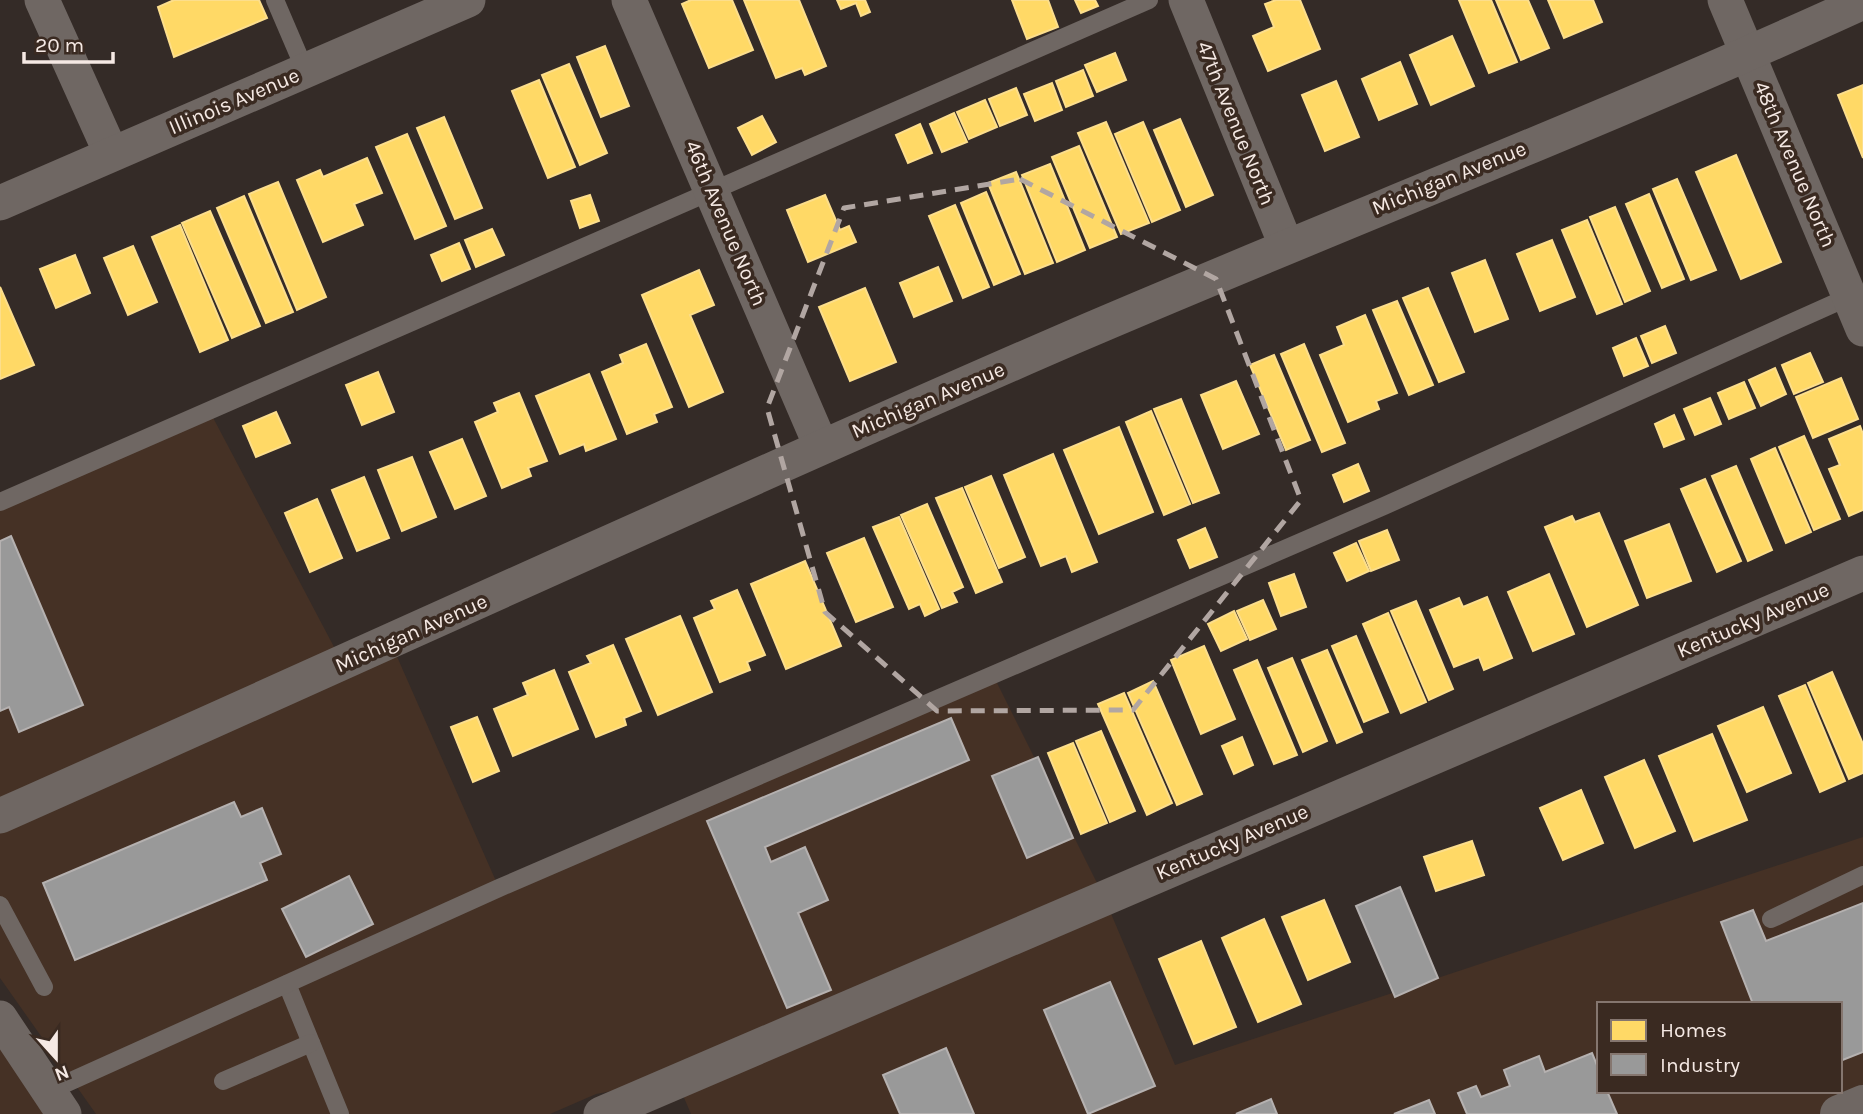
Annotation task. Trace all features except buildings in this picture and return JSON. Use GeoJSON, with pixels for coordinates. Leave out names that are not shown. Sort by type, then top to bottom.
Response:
{"type":"FeatureCollection","features":[{"type":"Feature","properties":{"kind":"street"},"geometry":{"type":"LineString","coordinates":[[42,0],[111,153]]}},
{"type":"Feature","properties":{"kind":"street","name":"Illinois Avenue"},"geometry":{"type":"LineString","coordinates":[[0,203],[468,0]]}},
{"type":"Feature","properties":{"kind":"street","name":"46th Avenue North"},"geometry":{"type":"LineString","coordinates":[[629,0],[821,446]]}},
{"type":"Feature","properties":{"kind":"street","name":"47th Avenue North"},"geometry":{"type":"LineString","coordinates":[[1186,0],[1286,245]]}},
{"type":"Feature","properties":{"kind":"street","name":"48th Avenue North"},"geometry":{"type":"LineString","coordinates":[[1725,0],[1856,294],[1863,328]]}},
{"type":"Feature","properties":{"kind":"street","name":"Michigan Avenue"},"geometry":{"type":"LineString","coordinates":[[0,816],[391,643],[821,446],[1286,245],[1749,54],[1863,2]]}},
{"type":"Feature","properties":{"kind":"street","name":"Kentucky Avenue"},"geometry":{"type":"LineString","coordinates":[[601,1114],[677,1079],[1863,573]]}},
{"type":"Feature","properties":{"kind":"street"},"geometry":{"type":"LineString","coordinates":[[0,1018],[56,1103]]}},
{"type":"Feature","properties":{"kind":"street"},"geometry":{"type":"LineString","coordinates":[[1839,1114],[1863,1104]]}},
{"type":"Feature","properties":{"kind":"lane"},"geometry":{"type":"LineString","coordinates":[[275,0],[304,70]]}},
{"type":"Feature","properties":{"kind":"lane"},"geometry":{"type":"LineString","coordinates":[[0,502],[1149,0]]}},
{"type":"Feature","properties":{"kind":"lane"},"geometry":{"type":"LineString","coordinates":[[56,1103],[287,984],[537,872],[1384,506],[1856,294]]}},
{"type":"Feature","properties":{"kind":"lane"},"geometry":{"type":"LineString","coordinates":[[1771,919],[1863,875]]}},
{"type":"Feature","properties":{"kind":"lane"},"geometry":{"type":"LineString","coordinates":[[0,905],[44,987]]}},
{"type":"Feature","properties":{"kind":"lane"},"geometry":{"type":"LineString","coordinates":[[287,984],[340,1114]]}},
{"type":"Feature","properties":{"kind":"lane"},"geometry":{"type":"LineString","coordinates":[[223,1080],[311,1043]]}},
{"type":"Feature","properties":{"kind":"highlighted area"},"geometry":{"type":"Polygon","coordinates":[[[1020,179],[1216,279],[1301,500],[1133,710],[937,711],[825,612],[767,408],[844,208],[1020,179]]]}},
{"type":"Feature","properties":{"kind":"shaded area"},"geometry":{"type":"Polygon","coordinates":[[[209,410],[343,664],[391,643],[499,888],[993,675],[1104,897],[1175,1065],[1863,837],[1863,1114],[691,1114],[676,1079],[596,1094],[550,1114],[96,1114],[0,978],[0,502],[209,410]]]}},
{"type":"Feature","properties":{"kind":"shaded area"},"geometry":{"type":"Polygon","coordinates":[[[0,1012],[65,1114],[0,1114],[0,1012]]]}}]}
